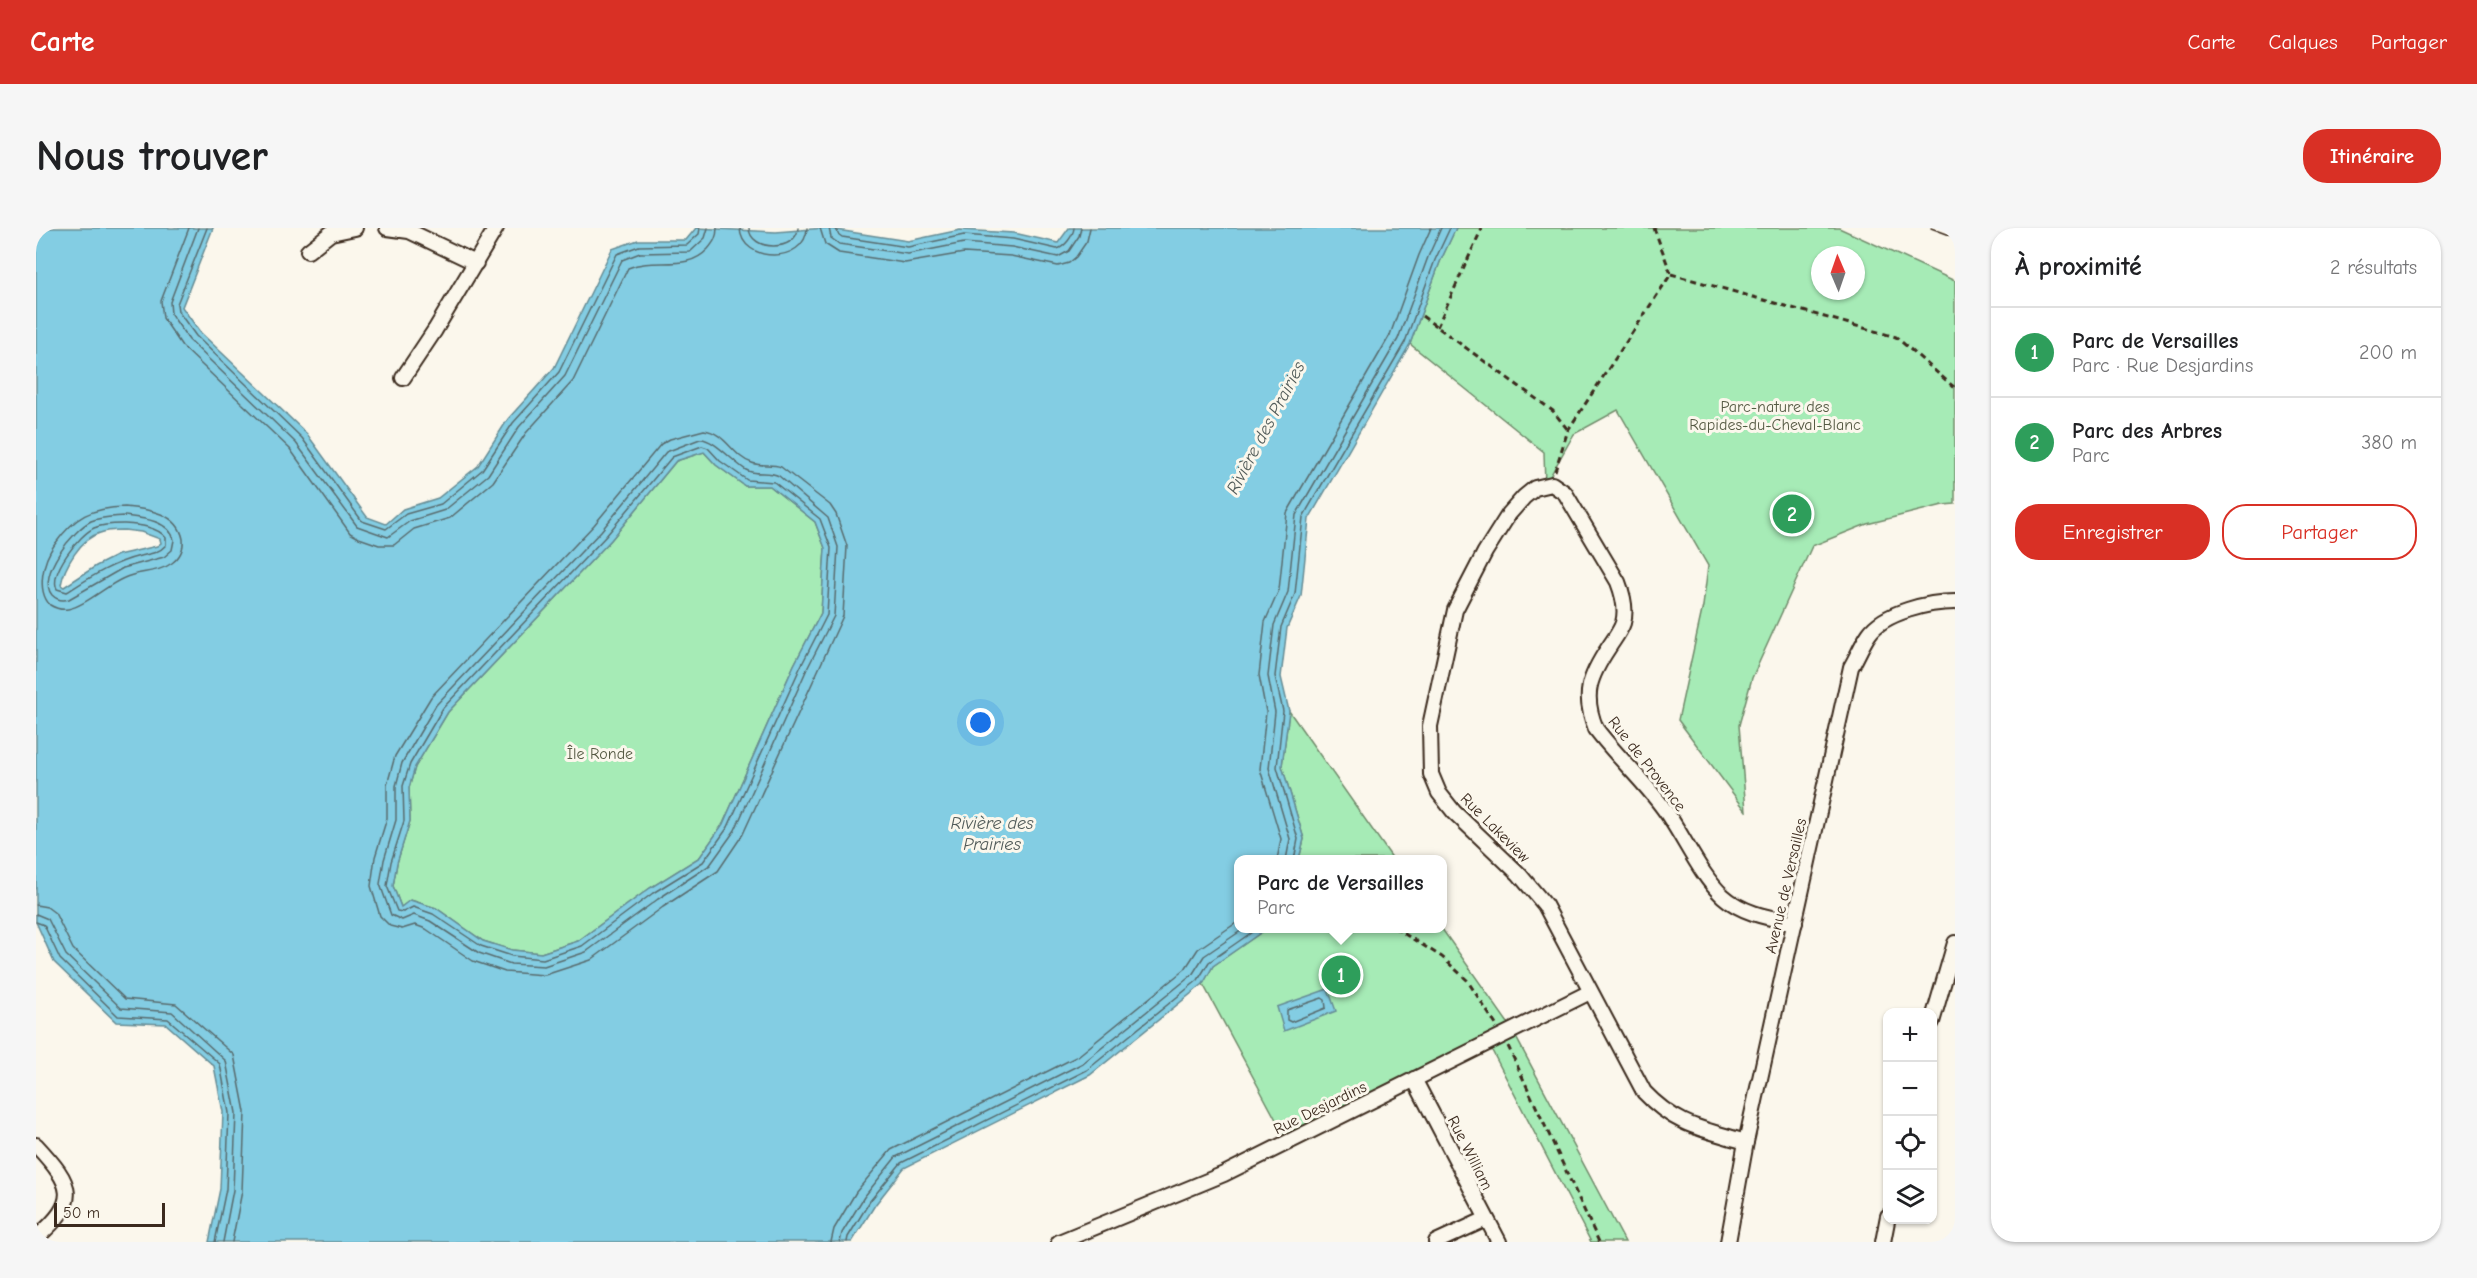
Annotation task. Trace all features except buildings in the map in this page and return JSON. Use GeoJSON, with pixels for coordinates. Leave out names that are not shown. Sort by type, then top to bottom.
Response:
{"type":"FeatureCollection","features":[{"type":"Feature","properties":{"kind":"street"},"geometry":{"type":"LineString","coordinates":[[308,251],[331,233],[355,228]]}},
{"type":"Feature","properties":{"kind":"street"},"geometry":{"type":"LineString","coordinates":[[387,228],[409,231],[476,263]]}},
{"type":"Feature","properties":{"kind":"street"},"geometry":{"type":"LineString","coordinates":[[404,378],[496,228]]}},
{"type":"Feature","properties":{"kind":"street","name":"Rue de Provence"},"geometry":{"type":"LineString","coordinates":[[1552,484],[1565,493],[1576,510],[1618,582],[1623,597],[1623,622],[1590,679],[1587,695],[1596,729],[1664,809],[1712,883],[1723,896],[1749,911],[1795,923]]}},
{"type":"Feature","properties":{"kind":"street","name":"Rue Lakeview"},"geometry":{"type":"LineString","coordinates":[[1552,484],[1535,488],[1524,496],[1509,514],[1485,552],[1455,609],[1430,726],[1431,774],[1439,793],[1460,818],[1519,874],[1545,905],[1644,1092],[1672,1118],[1693,1127],[1746,1142]]}},
{"type":"Feature","properties":{"kind":"street","name":"Avenue de Versailles"},"geometry":{"type":"LineString","coordinates":[[1728,1242],[1746,1142],[1851,667],[1870,632],[1892,616],[1922,605],[1955,602]]}},
{"type":"Feature","properties":{"kind":"street"},"geometry":{"type":"LineString","coordinates":[[1936,1008],[1955,943]]}},
{"type":"Feature","properties":{"kind":"street","name":"Rue Desjardins"},"geometry":{"type":"LineString","coordinates":[[1059,1242],[1224,1174],[1590,992]]}},
{"type":"Feature","properties":{"kind":"street","name":"Rue William"},"geometry":{"type":"LineString","coordinates":[[1414,1080],[1499,1242]]}},
{"type":"Feature","properties":{"kind":"street"},"geometry":{"type":"LineString","coordinates":[[36,1145],[60,1171],[66,1185],[68,1200],[55,1222],[36,1238]]}},
{"type":"Feature","properties":{"kind":"street"},"geometry":{"type":"LineString","coordinates":[[1436,1242],[1486,1219]]}},
{"type":"Feature","properties":{"kind":"street"},"geometry":{"type":"LineString","coordinates":[[1883,1242],[1886,1224]]}},
{"type":"Feature","properties":{"kind":"path"},"geometry":{"type":"LineString","coordinates":[[1437,327],[1482,228]]}},
{"type":"Feature","properties":{"kind":"path"},"geometry":{"type":"LineString","coordinates":[[1654,228],[1671,274]]}},
{"type":"Feature","properties":{"kind":"path"},"geometry":{"type":"LineString","coordinates":[[1671,274],[1896,337],[1955,388]]}},
{"type":"Feature","properties":{"kind":"path"},"geometry":{"type":"LineString","coordinates":[[1552,484],[1562,443],[1568,430],[1671,274]]}},
{"type":"Feature","properties":{"kind":"path"},"geometry":{"type":"LineString","coordinates":[[1422,316],[1552,411],[1568,430]]}},
{"type":"Feature","properties":{"kind":"path"},"geometry":{"type":"LineString","coordinates":[[1403,933],[1442,957],[1467,980],[1503,1035],[1599,1242]]}},
{"type":"Feature","properties":{"kind":"green space","name":"Parc-nature des Rapides-du-Cheval-Blanc"},"geometry":{"type":"Polygon","coordinates":[[[1456,228],[1839,228],[1955,281],[1955,504],[1867,524],[1812,546],[1752,678],[1739,725],[1746,811],[1678,720],[1703,606],[1708,566],[1618,410],[1574,434],[1545,485],[1544,452],[1410,344],[1440,262],[1456,228]]]}},
{"type":"Feature","properties":{"kind":"green space","name":"Île Ronde"},"geometry":{"type":"Polygon","coordinates":[[[704,452],[716,465],[745,486],[770,486],[815,522],[825,548],[821,613],[794,665],[723,824],[700,857],[650,888],[578,941],[541,953],[512,950],[483,941],[436,908],[411,900],[401,907],[393,886],[397,863],[410,821],[409,788],[415,767],[448,712],[611,540],[676,461],[704,452]]]}},
{"type":"Feature","properties":{"kind":"green space"},"geometry":{"type":"Polygon","coordinates":[[[1289,711],[1390,855],[1300,855],[1304,839],[1282,766],[1289,711]]]}},
{"type":"Feature","properties":{"kind":"green space"},"geometry":{"type":"Polygon","coordinates":[[[1260,933],[1445,933],[1510,1026],[1625,1242],[1591,1242],[1488,1043],[1288,1142],[1203,984],[1213,966],[1260,933]]]}},
{"type":"Feature","properties":{"kind":"water","name":"Rivière des Prairies"},"geometry":{"type":"Polygon","coordinates":[[[36,228],[213,228],[182,307],[200,332],[307,434],[367,517],[386,524],[403,509],[438,498],[478,466],[508,419],[554,368],[612,249],[638,240],[686,240],[696,228],[776,232],[824,228],[908,241],[960,230],[1014,233],[1058,243],[1069,228],[1456,228],[1440,262],[1410,344],[1309,519],[1301,596],[1287,628],[1281,677],[1289,711],[1282,766],[1304,839],[1300,855],[1234,855],[1234,933],[1260,933],[1213,966],[1203,984],[1090,1075],[904,1168],[875,1205],[852,1242],[209,1242],[220,1189],[223,1112],[214,1066],[166,1024],[116,1022],[54,962],[36,922],[36,228]],[[704,452],[676,461],[611,540],[448,712],[415,767],[409,788],[410,821],[397,863],[393,886],[401,907],[410,900],[436,908],[483,941],[512,950],[541,953],[578,941],[650,888],[700,857],[723,824],[794,665],[821,613],[825,548],[815,522],[770,486],[745,486],[716,465],[704,452]],[[112,530],[93,536],[74,554],[61,585],[64,587],[118,555],[157,546],[161,543],[160,539],[141,532],[112,530]]]}},
{"type":"Feature","properties":{"kind":"water"},"geometry":{"type":"Polygon","coordinates":[[[1328,989],[1336,1011],[1284,1031],[1277,1007],[1328,989]]]}},
{"type":"Feature","properties":{"kind":"tram line"},"geometry":{"type":"LineString","coordinates":[[1931,228],[1955,237]]}},
{"type":"Feature","properties":{"kind":"place","name":"Parc des Arbres"},"geometry":{"type":"Point","coordinates":[1792,514]}},
{"type":"Feature","properties":{"kind":"place","name":"Parc de Versailles"},"geometry":{"type":"Point","coordinates":[1341,975]}}]}
